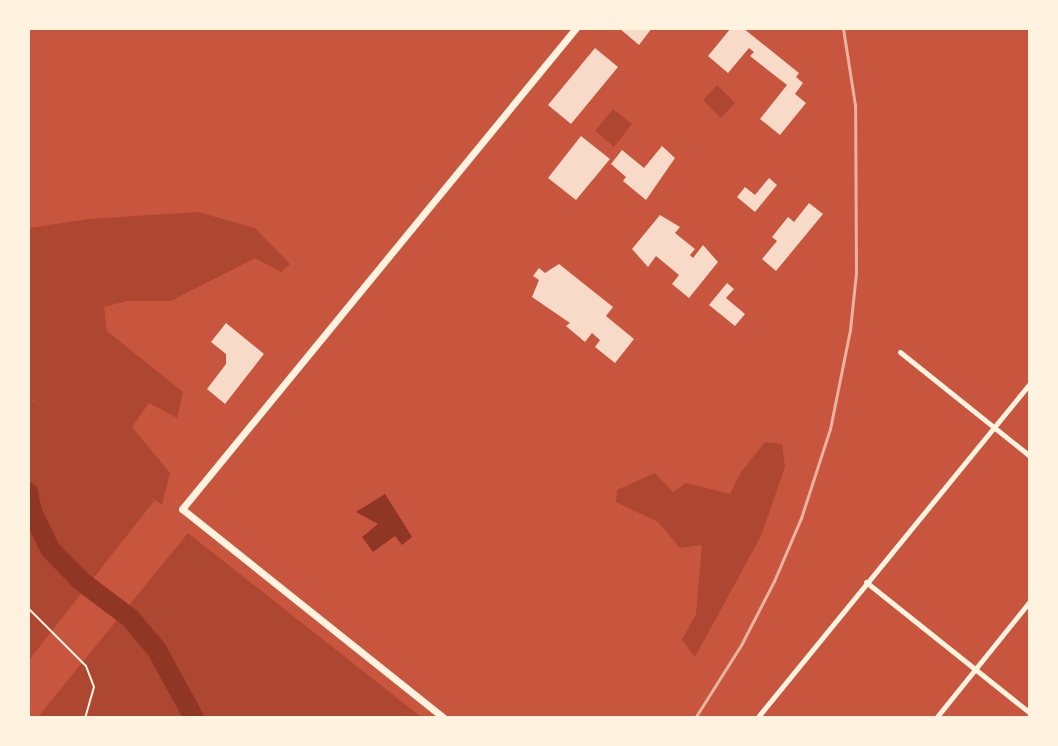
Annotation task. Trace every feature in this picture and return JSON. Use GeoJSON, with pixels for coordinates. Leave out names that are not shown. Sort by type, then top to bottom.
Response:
{"type":"FeatureCollection","features":[{"type":"Feature","properties":{"kind":"street"},"geometry":{"type":"LineString","coordinates":[[444,717],[182,509],[576,28]]}},
{"type":"Feature","properties":{"kind":"street"},"geometry":{"type":"LineString","coordinates":[[900,352],[1029,456]]}},
{"type":"Feature","properties":{"kind":"street"},"geometry":{"type":"LineString","coordinates":[[757,717],[1029,383]]}},
{"type":"Feature","properties":{"kind":"street"},"geometry":{"type":"LineString","coordinates":[[866,582],[1029,713]]}},
{"type":"Feature","properties":{"kind":"street"},"geometry":{"type":"LineString","coordinates":[[936,717],[1029,601]]}},
{"type":"Feature","properties":{"kind":"path"},"geometry":{"type":"LineString","coordinates":[[28,608],[86,666],[94,687],[85,717]]}},
{"type":"Feature","properties":{"kind":"shaded area"},"geometry":{"type":"Polygon","coordinates":[[[717,85],[735,103],[721,118],[703,100],[717,85]]]}},
{"type":"Feature","properties":{"kind":"shaded area"},"geometry":{"type":"Polygon","coordinates":[[[613,109],[632,124],[614,147],[595,131],[613,109]]]}},
{"type":"Feature","properties":{"kind":"shaded area"},"geometry":{"type":"Polygon","coordinates":[[[198,212],[255,228],[290,264],[281,272],[255,258],[171,301],[127,301],[104,307],[107,331],[183,392],[177,418],[149,403],[132,427],[170,473],[162,505],[147,495],[154,501],[29,660],[29,397],[66,428],[29,396],[29,228],[89,219],[198,212]]]}},
{"type":"Feature","properties":{"kind":"shaded area"},"geometry":{"type":"Polygon","coordinates":[[[765,442],[782,444],[785,467],[761,536],[695,657],[682,640],[696,614],[702,545],[680,548],[658,522],[616,502],[617,490],[655,473],[673,492],[686,483],[730,494],[741,472],[765,442]]]}},
{"type":"Feature","properties":{"kind":"shaded area"},"geometry":{"type":"Polygon","coordinates":[[[385,494],[412,537],[402,545],[395,536],[373,552],[362,537],[378,524],[356,512],[385,494]]]}},
{"type":"Feature","properties":{"kind":"shaded area"},"geometry":{"type":"Polygon","coordinates":[[[188,533],[421,717],[37,718],[188,533]]]}},
{"type":"Feature","properties":{"kind":"building"},"geometry":{"type":"Polygon","coordinates":[[[619,28],[652,28],[639,45],[619,28]]]}},
{"type":"Feature","properties":{"kind":"building"},"geometry":{"type":"Polygon","coordinates":[[[731,28],[743,28],[799,73],[796,77],[803,83],[795,94],[806,103],[780,135],[760,119],[787,85],[750,56],[754,52],[749,48],[728,73],[708,56],[731,28]]]}},
{"type":"Feature","properties":{"kind":"building"},"geometry":{"type":"Polygon","coordinates":[[[595,48],[618,67],[571,124],[548,105],[595,48]]]}},
{"type":"Feature","properties":{"kind":"building"},"geometry":{"type":"Polygon","coordinates":[[[581,136],[610,159],[576,200],[548,178],[581,136]]]}},
{"type":"Feature","properties":{"kind":"building"},"geometry":{"type":"Polygon","coordinates":[[[662,146],[675,158],[646,200],[623,181],[626,177],[611,164],[622,150],[644,168],[662,146]]]}},
{"type":"Feature","properties":{"kind":"building"},"geometry":{"type":"Polygon","coordinates":[[[769,178],[777,185],[755,212],[737,197],[745,187],[755,195],[769,178]]]}},
{"type":"Feature","properties":{"kind":"building"},"geometry":{"type":"Polygon","coordinates":[[[809,203],[823,214],[776,271],[762,259],[777,241],[772,237],[788,217],[794,222],[809,203]]]}},
{"type":"Feature","properties":{"kind":"building"},"geometry":{"type":"Polygon","coordinates":[[[660,215],[680,227],[675,233],[695,249],[690,255],[693,258],[703,245],[718,262],[689,298],[672,284],[679,275],[656,256],[648,267],[632,249],[660,215]]]}},
{"type":"Feature","properties":{"kind":"building"},"geometry":{"type":"Polygon","coordinates":[[[559,264],[613,307],[606,316],[634,339],[615,363],[595,347],[600,340],[592,333],[585,342],[566,326],[570,323],[532,297],[539,280],[533,276],[539,268],[545,273],[559,264]]]}},
{"type":"Feature","properties":{"kind":"building"},"geometry":{"type":"Polygon","coordinates":[[[727,283],[734,289],[726,298],[745,314],[735,326],[709,305],[727,283]]]}},
{"type":"Feature","properties":{"kind":"building"},"geometry":{"type":"Polygon","coordinates":[[[226,323],[264,354],[225,404],[207,389],[226,364],[226,354],[211,342],[226,323]]]}},
{"type":"Feature","properties":{"kind":"waterway"},"geometry":{"type":"LineString","coordinates":[[28,492],[32,512],[50,549],[81,581],[130,618],[157,650],[194,718]]}},
{"type":"Feature","properties":{"kind":"railway"},"geometry":{"type":"LineString","coordinates":[[695,718],[741,645],[774,581],[801,518],[830,429],[850,330],[856,273],[855,105],[843,28]]}}]}
